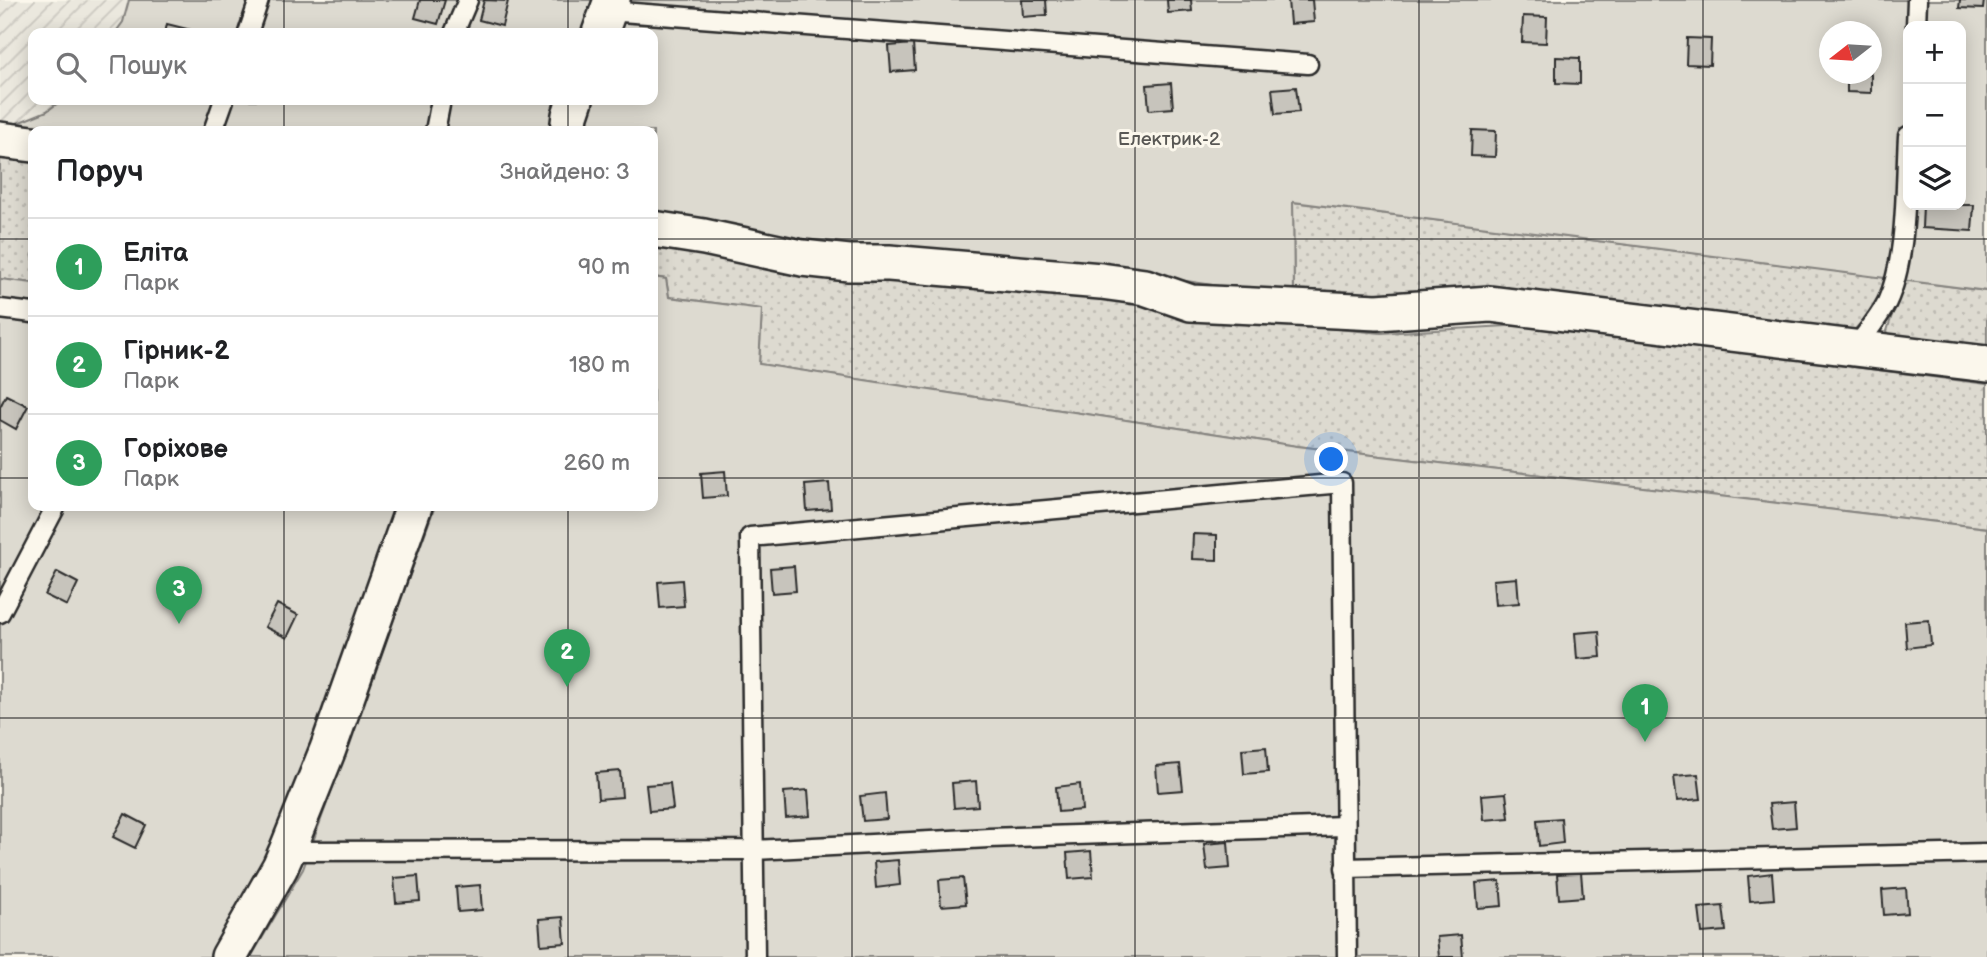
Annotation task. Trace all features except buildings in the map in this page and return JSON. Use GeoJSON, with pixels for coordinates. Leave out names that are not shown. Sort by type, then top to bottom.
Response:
{"type":"FeatureCollection","features":[{"type":"Feature","properties":{"kind":"street"},"geometry":{"type":"LineString","coordinates":[[568,126],[573,105]]}},
{"type":"Feature","properties":{"kind":"street"},"geometry":{"type":"LineString","coordinates":[[0,140],[28,143]]}},
{"type":"Feature","properties":{"kind":"street"},"geometry":{"type":"LineString","coordinates":[[658,230],[802,258],[849,263],[889,263],[1145,287],[1191,303],[1377,312],[1490,304],[1987,364]]}},
{"type":"Feature","properties":{"kind":"street"},"geometry":{"type":"LineString","coordinates":[[229,957],[287,851],[328,749],[412,511]]}},
{"type":"Feature","properties":{"kind":"lane"},"geometry":{"type":"LineString","coordinates":[[250,28],[259,0]]}},
{"type":"Feature","properties":{"kind":"lane"},"geometry":{"type":"LineString","coordinates":[[456,28],[468,0]]}},
{"type":"Feature","properties":{"kind":"lane"},"geometry":{"type":"LineString","coordinates":[[1916,21],[1917,0]]}},
{"type":"Feature","properties":{"kind":"lane"},"geometry":{"type":"LineString","coordinates":[[607,15],[1308,64]]}},
{"type":"Feature","properties":{"kind":"lane"},"geometry":{"type":"LineString","coordinates":[[216,126],[223,105]]}},
{"type":"Feature","properties":{"kind":"lane"},"geometry":{"type":"LineString","coordinates":[[436,126],[440,105]]}},
{"type":"Feature","properties":{"kind":"lane"},"geometry":{"type":"LineString","coordinates":[[1856,347],[1886,305],[1893,287],[1900,251],[1907,147]]}},
{"type":"Feature","properties":{"kind":"lane"},"geometry":{"type":"LineString","coordinates":[[0,309],[28,312]]}},
{"type":"Feature","properties":{"kind":"lane"},"geometry":{"type":"LineString","coordinates":[[755,957],[750,537],[1342,483],[1347,957]]}},
{"type":"Feature","properties":{"kind":"lane"},"geometry":{"type":"LineString","coordinates":[[0,613],[53,511]]}},
{"type":"Feature","properties":{"kind":"lane"},"geometry":{"type":"LineString","coordinates":[[287,851],[754,850],[989,838],[1345,826]]}},
{"type":"Feature","properties":{"kind":"lane"},"geometry":{"type":"LineString","coordinates":[[1345,868],[1987,853]]}},
{"type":"Feature","properties":{"kind":"shaded area"},"geometry":{"type":"Polygon","coordinates":[[[0,0],[129,0],[119,28],[28,28],[28,105],[55,105],[0,130],[0,0]]]}},
{"type":"Feature","properties":{"kind":"green space"},"geometry":{"type":"Polygon","coordinates":[[[129,0],[599,0],[589,28],[119,28],[129,0]]]}},
{"type":"Feature","properties":{"kind":"green space","name":"Електрик-2"},"geometry":{"type":"Polygon","coordinates":[[[627,0],[1987,0],[1987,291],[1293,202],[1294,297],[1106,269],[811,248],[658,218],[658,126],[581,126],[588,105],[658,105],[658,28],[617,28],[627,0]]]}},
{"type":"Feature","properties":{"kind":"green space"},"geometry":{"type":"Polygon","coordinates":[[[55,105],[561,105],[556,126],[28,126],[28,130],[0,130],[55,105]]]}},
{"type":"Feature","properties":{"kind":"green space"},"geometry":{"type":"Polygon","coordinates":[[[0,152],[28,155],[28,282],[0,279],[0,152]]]}},
{"type":"Feature","properties":{"kind":"green space"},"geometry":{"type":"Polygon","coordinates":[[[1293,202],[1889,278],[1874,308],[1849,336],[1294,297],[1293,202]]]}},
{"type":"Feature","properties":{"kind":"green space"},"geometry":{"type":"Polygon","coordinates":[[[658,245],[802,275],[1103,292],[1202,317],[1381,333],[1525,325],[1987,384],[1987,528],[1297,446],[759,364],[762,309],[669,297],[666,279],[658,278],[658,245]]]}},
{"type":"Feature","properties":{"kind":"green space"},"geometry":{"type":"Polygon","coordinates":[[[658,278],[666,279],[669,297],[762,309],[759,364],[1297,446],[1987,528],[1987,957],[251,957],[303,869],[433,511],[658,511],[658,278]]]}},
{"type":"Feature","properties":{"kind":"green space"},"geometry":{"type":"Polygon","coordinates":[[[0,279],[28,282],[28,511],[396,511],[316,741],[269,854],[209,957],[0,957],[0,279]]]}},
{"type":"Feature","properties":{"kind":"green space"},"geometry":{"type":"Polygon","coordinates":[[[1903,280],[1987,291],[1987,356],[1896,345],[1887,331],[1903,280]]]}},
{"type":"Feature","properties":{"kind":"place","name":"Горіхове"},"geometry":{"type":"Point","coordinates":[179,624]}},
{"type":"Feature","properties":{"kind":"place","name":"Гірник-2"},"geometry":{"type":"Point","coordinates":[567,687]}},
{"type":"Feature","properties":{"kind":"place","name":"Еліта"},"geometry":{"type":"Point","coordinates":[1645,742]}}]}
